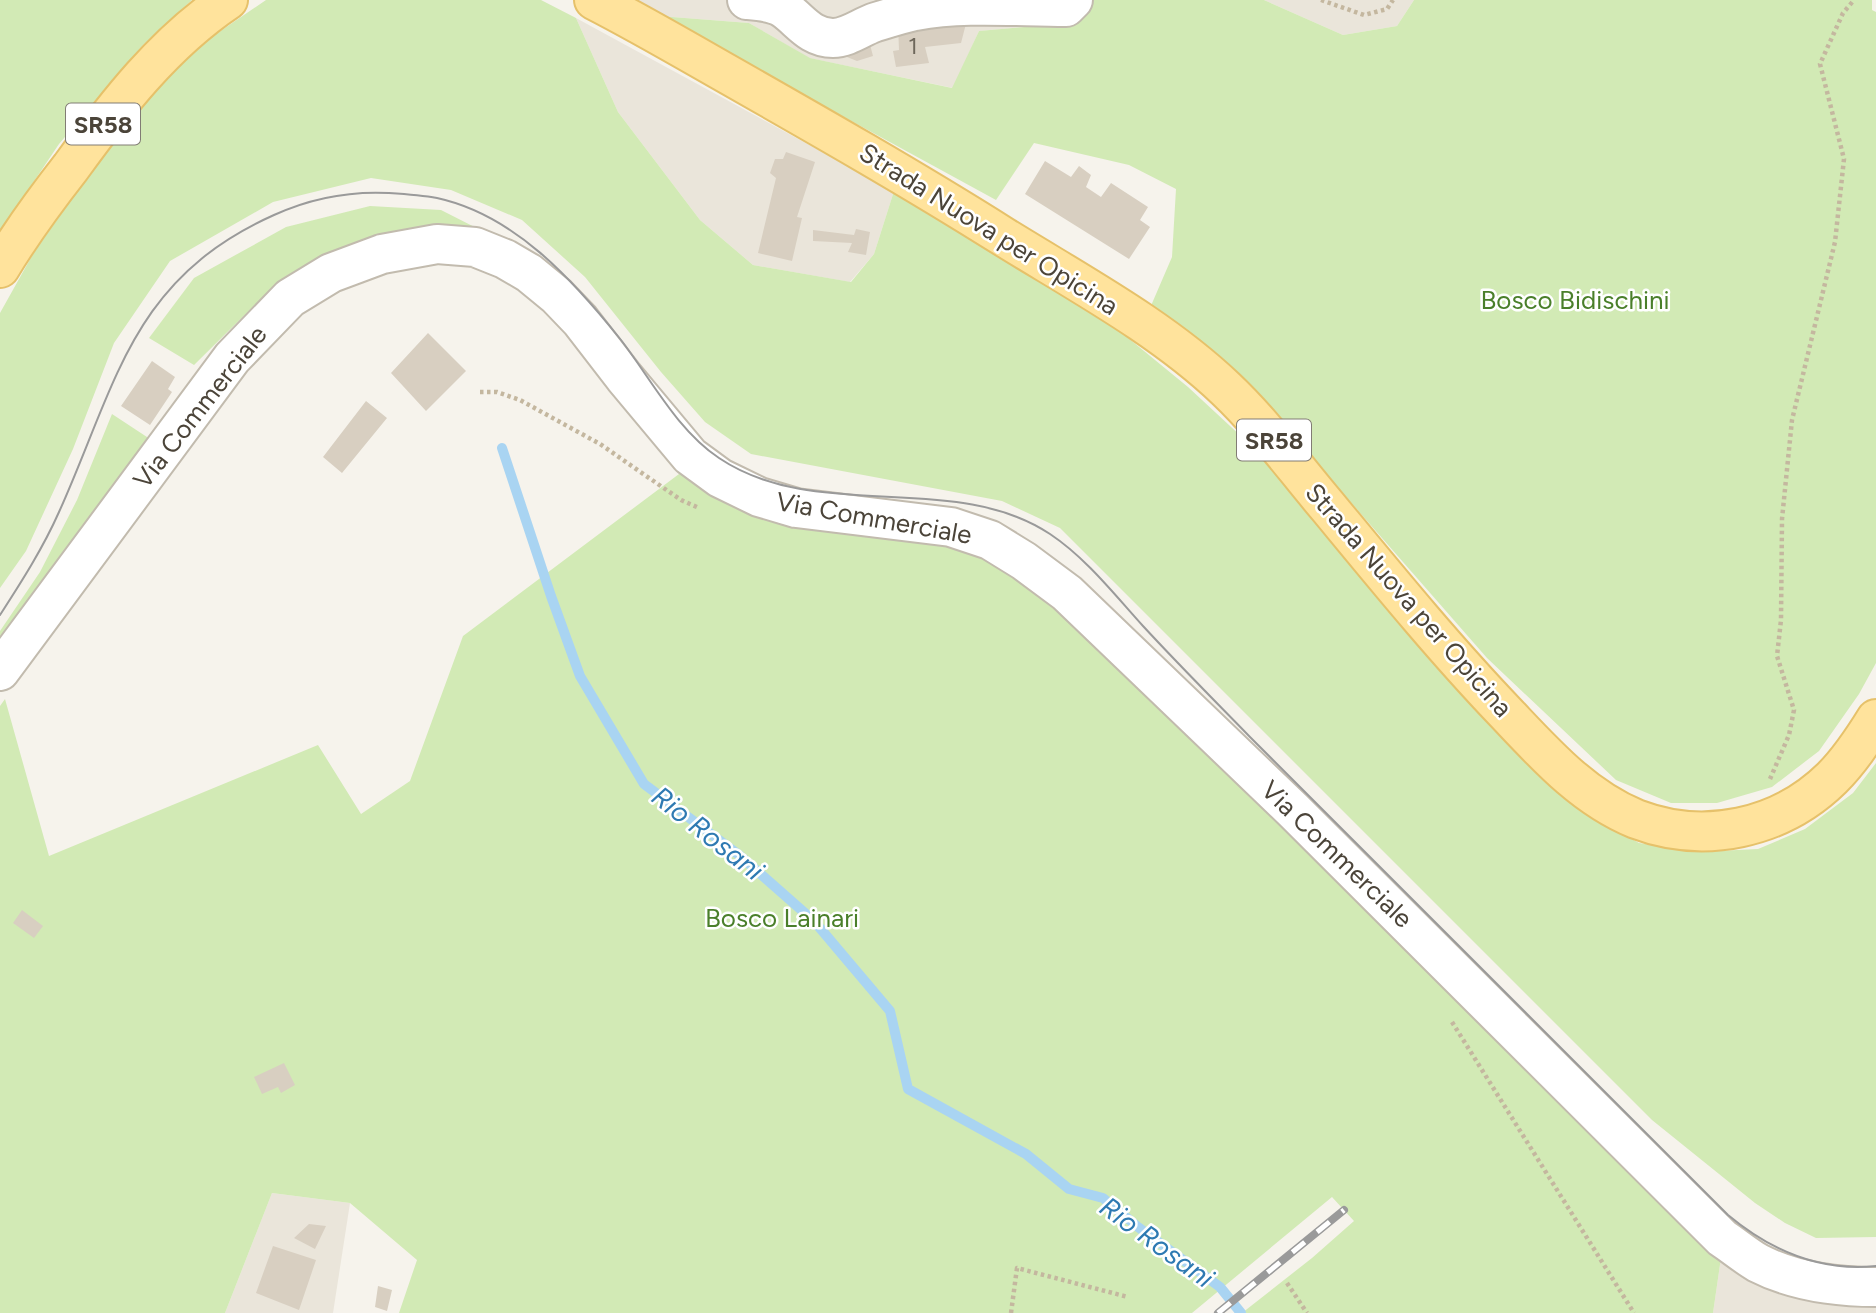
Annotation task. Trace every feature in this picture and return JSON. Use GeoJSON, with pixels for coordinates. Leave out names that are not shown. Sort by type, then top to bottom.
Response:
{"type":"FeatureCollection","features":[{"type":"Feature","properties":{"kind":"main road","name":"SR58"},"geometry":{"type":"LineString","coordinates":[[0,268],[50,194],[130,91],[183,34],[228,0]]}},
{"type":"Feature","properties":{"kind":"main road","name":"Strada Nuova per Opicina"},"geometry":{"type":"LineString","coordinates":[[599,1],[918,184],[1182,351],[1225,388],[1264,428],[1473,678],[1551,761],[1594,796],[1634,818],[1666,828],[1698,832],[1730,831],[1762,822],[1796,807],[1831,779],[1856,750],[1876,719]]}},
{"type":"Feature","properties":{"kind":"street"},"geometry":{"type":"LineString","coordinates":[[759,1],[782,7],[816,36],[834,39],[913,12],[949,6],[1066,7],[1073,0]]}},
{"type":"Feature","properties":{"kind":"street","name":"Via Commerciale"},"geometry":{"type":"LineString","coordinates":[[0,671],[232,358],[290,298],[331,273],[382,254],[436,244],[475,247],[529,273],[557,296],[580,320],[691,456],[720,478],[759,497],[796,508],[951,527],[990,540],[1024,561],[1067,593],[1284,801],[1722,1238],[1758,1263],[1801,1280],[1846,1287],[1876,1287]]}},
{"type":"Feature","properties":{"kind":"path"},"geometry":{"type":"LineString","coordinates":[[1321,0],[1364,15],[1387,9],[1393,0]]}},
{"type":"Feature","properties":{"kind":"path"},"geometry":{"type":"LineString","coordinates":[[1762,822],[1767,785],[1789,735],[1794,710],[1777,656],[1781,620],[1782,519],[1792,420],[1835,242],[1844,159],[1820,64],[1843,13],[1854,0]]}},
{"type":"Feature","properties":{"kind":"path"},"geometry":{"type":"LineString","coordinates":[[480,392],[497,392],[520,400],[600,444],[681,500],[702,510]]}},
{"type":"Feature","properties":{"kind":"path"},"geometry":{"type":"LineString","coordinates":[[1451,1020],[1634,1313]]}},
{"type":"Feature","properties":{"kind":"path"},"geometry":{"type":"LineString","coordinates":[[1011,1313],[1017,1268],[1128,1297]]}},
{"type":"Feature","properties":{"kind":"path"},"geometry":{"type":"LineString","coordinates":[[1287,1283],[1307,1313]]}},
{"type":"Feature","properties":{"kind":"shaded area"},"geometry":{"type":"Polygon","coordinates":[[[627,0],[1088,0],[1068,23],[979,31],[953,88],[809,58],[749,23],[659,16],[627,0]]]}},
{"type":"Feature","properties":{"kind":"shaded area"},"geometry":{"type":"Polygon","coordinates":[[[1264,0],[1414,0],[1397,26],[1343,35],[1264,0]]]}},
{"type":"Feature","properties":{"kind":"shaded area"},"geometry":{"type":"Polygon","coordinates":[[[576,18],[894,191],[874,254],[850,282],[753,265],[700,220],[618,112],[576,18]]]}},
{"type":"Feature","properties":{"kind":"shaded area"},"geometry":{"type":"Polygon","coordinates":[[[272,1193],[350,1203],[333,1313],[225,1313],[272,1193]]]}},
{"type":"Feature","properties":{"kind":"shaded area"},"geometry":{"type":"Polygon","coordinates":[[[1722,1251],[1876,1272],[1876,1313],[1713,1313],[1722,1251]]]}},
{"type":"Feature","properties":{"kind":"green space"},"geometry":{"type":"Polygon","coordinates":[[[0,0],[192,0],[143,45],[59,144],[0,232],[0,0]]]}},
{"type":"Feature","properties":{"kind":"green space"},"geometry":{"type":"Polygon","coordinates":[[[266,0],[541,0],[576,18],[618,112],[700,220],[753,265],[851,282],[874,254],[894,191],[1111,324],[1188,387],[1257,451],[1480,714],[1538,773],[1589,815],[1639,843],[1696,852],[1758,849],[1805,829],[1853,793],[1876,763],[1876,1237],[1816,1238],[1785,1223],[1755,1203],[1652,1120],[1060,528],[1002,501],[751,454],[705,422],[585,277],[522,220],[451,190],[371,178],[273,202],[170,261],[114,343],[73,449],[26,551],[0,588],[0,313],[33,254],[117,134],[184,56],[266,0]]]}},
{"type":"Feature","properties":{"kind":"green space","name":"Bosco Bidischini"},"geometry":{"type":"Polygon","coordinates":[[[1088,0],[1264,0],[1343,35],[1397,26],[1414,0],[1872,0],[1872,10],[1876,12],[1876,663],[1859,694],[1819,751],[1772,787],[1717,803],[1671,803],[1616,780],[1487,658],[1242,378],[1150,308],[1172,257],[1176,189],[1129,165],[1034,143],[996,200],[659,16],[749,23],[810,58],[952,88],[979,31],[1068,23],[1088,0]]]}},
{"type":"Feature","properties":{"kind":"green space"},"geometry":{"type":"Polygon","coordinates":[[[370,206],[441,210],[508,244],[371,242],[275,285],[194,365],[149,338],[194,278],[286,227],[370,206]]]}},
{"type":"Feature","properties":{"kind":"green space"},"geometry":{"type":"Polygon","coordinates":[[[112,414],[150,439],[0,638],[0,631],[40,572],[77,500],[112,414]]]}},
{"type":"Feature","properties":{"kind":"green space","name":"Bosco Lainari"},"geometry":{"type":"Polygon","coordinates":[[[691,465],[993,559],[1055,602],[1722,1251],[1713,1313],[1242,1313],[1354,1221],[1332,1197],[1192,1313],[399,1313],[417,1260],[350,1203],[272,1193],[225,1313],[0,1313],[0,706],[5,699],[49,856],[318,745],[361,814],[410,781],[463,636],[691,465]]]}},
{"type":"Feature","properties":{"kind":"building"},"geometry":{"type":"Polygon","coordinates":[[[968,16],[961,43],[925,47],[929,63],[896,67],[893,51],[899,50],[898,25],[968,16]]]}},
{"type":"Feature","properties":{"kind":"building"},"geometry":{"type":"Polygon","coordinates":[[[867,33],[873,56],[857,61],[837,53],[867,33]]]}},
{"type":"Feature","properties":{"kind":"building"},"geometry":{"type":"Polygon","coordinates":[[[786,152],[815,162],[797,217],[802,218],[792,261],[758,253],[776,178],[770,173],[775,159],[783,159],[786,152]]]}},
{"type":"Feature","properties":{"kind":"building"},"geometry":{"type":"Polygon","coordinates":[[[1045,161],[1071,177],[1079,166],[1091,175],[1086,187],[1101,197],[1111,183],[1148,207],[1140,220],[1150,227],[1129,259],[1025,194],[1045,161]]]}},
{"type":"Feature","properties":{"kind":"building"},"geometry":{"type":"Polygon","coordinates":[[[856,229],[870,232],[866,255],[848,252],[852,243],[813,241],[813,230],[854,235],[856,229]]]}},
{"type":"Feature","properties":{"kind":"building"},"geometry":{"type":"Polygon","coordinates":[[[428,333],[466,371],[426,411],[391,373],[428,333]]]}},
{"type":"Feature","properties":{"kind":"building"},"geometry":{"type":"Polygon","coordinates":[[[152,361],[175,377],[168,389],[172,392],[150,425],[121,406],[152,361]]]}},
{"type":"Feature","properties":{"kind":"building"},"geometry":{"type":"Polygon","coordinates":[[[366,401],[387,418],[342,473],[323,457],[366,401]]]}},
{"type":"Feature","properties":{"kind":"building"},"geometry":{"type":"Polygon","coordinates":[[[22,910],[43,926],[34,938],[13,923],[22,910]]]}},
{"type":"Feature","properties":{"kind":"building"},"geometry":{"type":"Polygon","coordinates":[[[284,1063],[295,1085],[281,1093],[278,1087],[262,1094],[254,1077],[284,1063]]]}},
{"type":"Feature","properties":{"kind":"building"},"geometry":{"type":"Polygon","coordinates":[[[309,1224],[326,1226],[315,1249],[294,1238],[309,1224]]]}},
{"type":"Feature","properties":{"kind":"building"},"geometry":{"type":"Polygon","coordinates":[[[273,1246],[316,1260],[299,1310],[256,1293],[273,1246]]]}},
{"type":"Feature","properties":{"kind":"building"},"geometry":{"type":"Polygon","coordinates":[[[378,1286],[392,1290],[387,1311],[375,1307],[378,1286]]]}},
{"type":"Feature","properties":{"kind":"waterway","name":"Rio Rosani"},"geometry":{"type":"LineString","coordinates":[[502,448],[580,676],[644,784],[739,855],[814,921],[890,1011],[908,1089],[1026,1154],[1069,1189],[1103,1198],[1220,1287],[1241,1313]]}},
{"type":"Feature","properties":{"kind":"tram line"},"geometry":{"type":"LineString","coordinates":[[0,615],[53,525],[115,378],[135,339],[158,303],[188,270],[226,241],[274,215],[316,200],[360,193],[389,193],[437,198],[465,207],[492,219],[517,235],[562,273],[621,340],[677,419],[719,458],[757,478],[799,489],[972,504],[1012,515],[1050,534],[1076,554],[1099,577],[1250,737],[1728,1215],[1761,1239],[1797,1256],[1835,1265],[1876,1266]]}},
{"type":"Feature","properties":{"kind":"railway"},"geometry":{"type":"LineString","coordinates":[[1218,1313],[1344,1210]]}}]}
